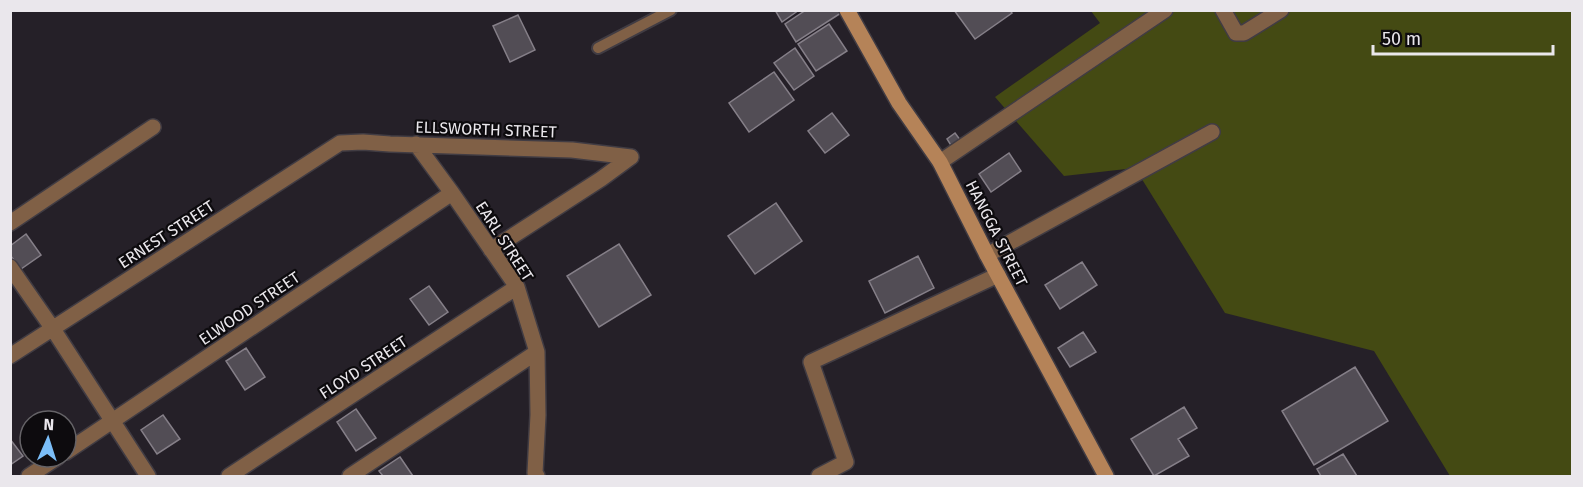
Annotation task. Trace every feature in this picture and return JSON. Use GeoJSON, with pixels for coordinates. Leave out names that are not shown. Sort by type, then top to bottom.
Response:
{"type":"FeatureCollection","features":[{"type":"Feature","properties":{"kind":"street","name":"HANGGA STREET"},"geometry":{"type":"LineString","coordinates":[[847,10],[899,103],[940,162],[1106,477]]}},
{"type":"Feature","properties":{"kind":"street"},"geometry":{"type":"LineString","coordinates":[[940,162],[1164,10]]}},
{"type":"Feature","properties":{"kind":"street"},"geometry":{"type":"LineString","coordinates":[[1223,10],[1236,33],[1244,33],[1281,10]]}},
{"type":"Feature","properties":{"kind":"street"},"geometry":{"type":"LineString","coordinates":[[10,223],[153,127]]}},
{"type":"Feature","properties":{"kind":"street"},"geometry":{"type":"LineString","coordinates":[[987,255],[1212,132]]}},
{"type":"Feature","properties":{"kind":"street","name":"ELLSWORTH STREET"},"geometry":{"type":"LineString","coordinates":[[340,143],[572,150],[630,157],[601,179],[491,250]]}},
{"type":"Feature","properties":{"kind":"street","name":"ERNEST STREET"},"geometry":{"type":"LineString","coordinates":[[10,356],[340,143]]}},
{"type":"Feature","properties":{"kind":"street","name":"EARL STREET"},"geometry":{"type":"LineString","coordinates":[[416,144],[517,287],[537,352],[538,415],[534,475]]}},
{"type":"Feature","properties":{"kind":"street","name":"ELWOOD STREET"},"geometry":{"type":"LineString","coordinates":[[78,444],[452,193]]}},
{"type":"Feature","properties":{"kind":"street"},"geometry":{"type":"LineString","coordinates":[[10,267],[148,477]]}},
{"type":"Feature","properties":{"kind":"street"},"geometry":{"type":"LineString","coordinates":[[819,477],[846,462],[812,362],[998,275]]}},
{"type":"Feature","properties":{"kind":"street","name":"FLOYD STREET"},"geometry":{"type":"LineString","coordinates":[[229,477],[517,287]]}},
{"type":"Feature","properties":{"kind":"street"},"geometry":{"type":"LineString","coordinates":[[350,477],[537,352]]}},
{"type":"Feature","properties":{"kind":"lane"},"geometry":{"type":"LineString","coordinates":[[597,48],[671,10]]}},
{"type":"Feature","properties":{"kind":"green space"},"geometry":{"type":"Polygon","coordinates":[[[1091,11],[1572,11],[1572,476],[1450,476],[1374,351],[1225,313],[1135,168],[1064,176],[995,97],[1100,23],[1091,11]]]}},
{"type":"Feature","properties":{"kind":"building"},"geometry":{"type":"Polygon","coordinates":[[[775,10],[799,10],[782,22],[775,10]]]}},
{"type":"Feature","properties":{"kind":"building"},"geometry":{"type":"Polygon","coordinates":[[[806,10],[844,11],[796,42],[785,24],[806,10]]]}},
{"type":"Feature","properties":{"kind":"building"},"geometry":{"type":"Polygon","coordinates":[[[954,10],[1010,10],[1012,13],[975,39],[954,10]]]}},
{"type":"Feature","properties":{"kind":"building"},"geometry":{"type":"Polygon","coordinates":[[[518,15],[535,50],[510,62],[493,26],[518,15]]]}},
{"type":"Feature","properties":{"kind":"building"},"geometry":{"type":"Polygon","coordinates":[[[829,24],[847,51],[816,71],[798,44],[829,24]]]}},
{"type":"Feature","properties":{"kind":"building"},"geometry":{"type":"Polygon","coordinates":[[[795,48],[814,76],[794,90],[774,63],[795,48]]]}},
{"type":"Feature","properties":{"kind":"building"},"geometry":{"type":"Polygon","coordinates":[[[774,72],[794,100],[749,132],[729,103],[774,72]]]}},
{"type":"Feature","properties":{"kind":"building"},"geometry":{"type":"Polygon","coordinates":[[[832,113],[849,135],[825,153],[808,131],[832,113]]]}},
{"type":"Feature","properties":{"kind":"building"},"geometry":{"type":"Polygon","coordinates":[[[955,133],[961,141],[952,147],[947,139],[955,133]]]}},
{"type":"Feature","properties":{"kind":"building"},"geometry":{"type":"Polygon","coordinates":[[[1009,153],[1021,171],[991,192],[979,174],[1009,153]]]}},
{"type":"Feature","properties":{"kind":"building"},"geometry":{"type":"Polygon","coordinates":[[[776,203],[802,241],[755,274],[728,236],[776,203]]]}},
{"type":"Feature","properties":{"kind":"building"},"geometry":{"type":"Polygon","coordinates":[[[26,234],[41,255],[21,269],[10,255],[10,246],[26,234]]]}},
{"type":"Feature","properties":{"kind":"building"},"geometry":{"type":"Polygon","coordinates":[[[619,244],[651,295],[599,327],[567,276],[619,244]]]}},
{"type":"Feature","properties":{"kind":"building"},"geometry":{"type":"Polygon","coordinates":[[[918,256],[934,288],[885,313],[869,281],[918,256]]]}},
{"type":"Feature","properties":{"kind":"building"},"geometry":{"type":"Polygon","coordinates":[[[1082,262],[1097,285],[1060,309],[1045,285],[1082,262]]]}},
{"type":"Feature","properties":{"kind":"building"},"geometry":{"type":"Polygon","coordinates":[[[429,286],[448,312],[429,325],[410,299],[429,286]]]}},
{"type":"Feature","properties":{"kind":"building"},"geometry":{"type":"Polygon","coordinates":[[[1083,332],[1096,352],[1070,367],[1058,348],[1083,332]]]}},
{"type":"Feature","properties":{"kind":"building"},"geometry":{"type":"Polygon","coordinates":[[[246,348],[265,377],[245,390],[226,361],[246,348]]]}},
{"type":"Feature","properties":{"kind":"building"},"geometry":{"type":"Polygon","coordinates":[[[1355,367],[1388,421],[1314,465],[1282,411],[1355,367]]]}},
{"type":"Feature","properties":{"kind":"building"},"geometry":{"type":"Polygon","coordinates":[[[1184,407],[1197,428],[1178,439],[1189,456],[1154,476],[1131,439],[1184,407]]]}},
{"type":"Feature","properties":{"kind":"building"},"geometry":{"type":"Polygon","coordinates":[[[356,409],[376,438],[356,451],[337,422],[356,409]]]}},
{"type":"Feature","properties":{"kind":"building"},"geometry":{"type":"Polygon","coordinates":[[[163,415],[180,439],[157,454],[141,430],[163,415]]]}},
{"type":"Feature","properties":{"kind":"building"},"geometry":{"type":"Polygon","coordinates":[[[10,439],[18,449],[18,459],[10,465],[10,439]]]}},
{"type":"Feature","properties":{"kind":"building"},"geometry":{"type":"Polygon","coordinates":[[[1343,454],[1357,476],[1321,476],[1317,469],[1343,454]]]}},
{"type":"Feature","properties":{"kind":"building"},"geometry":{"type":"Polygon","coordinates":[[[400,457],[413,476],[383,476],[379,471],[400,457]]]}}]}
